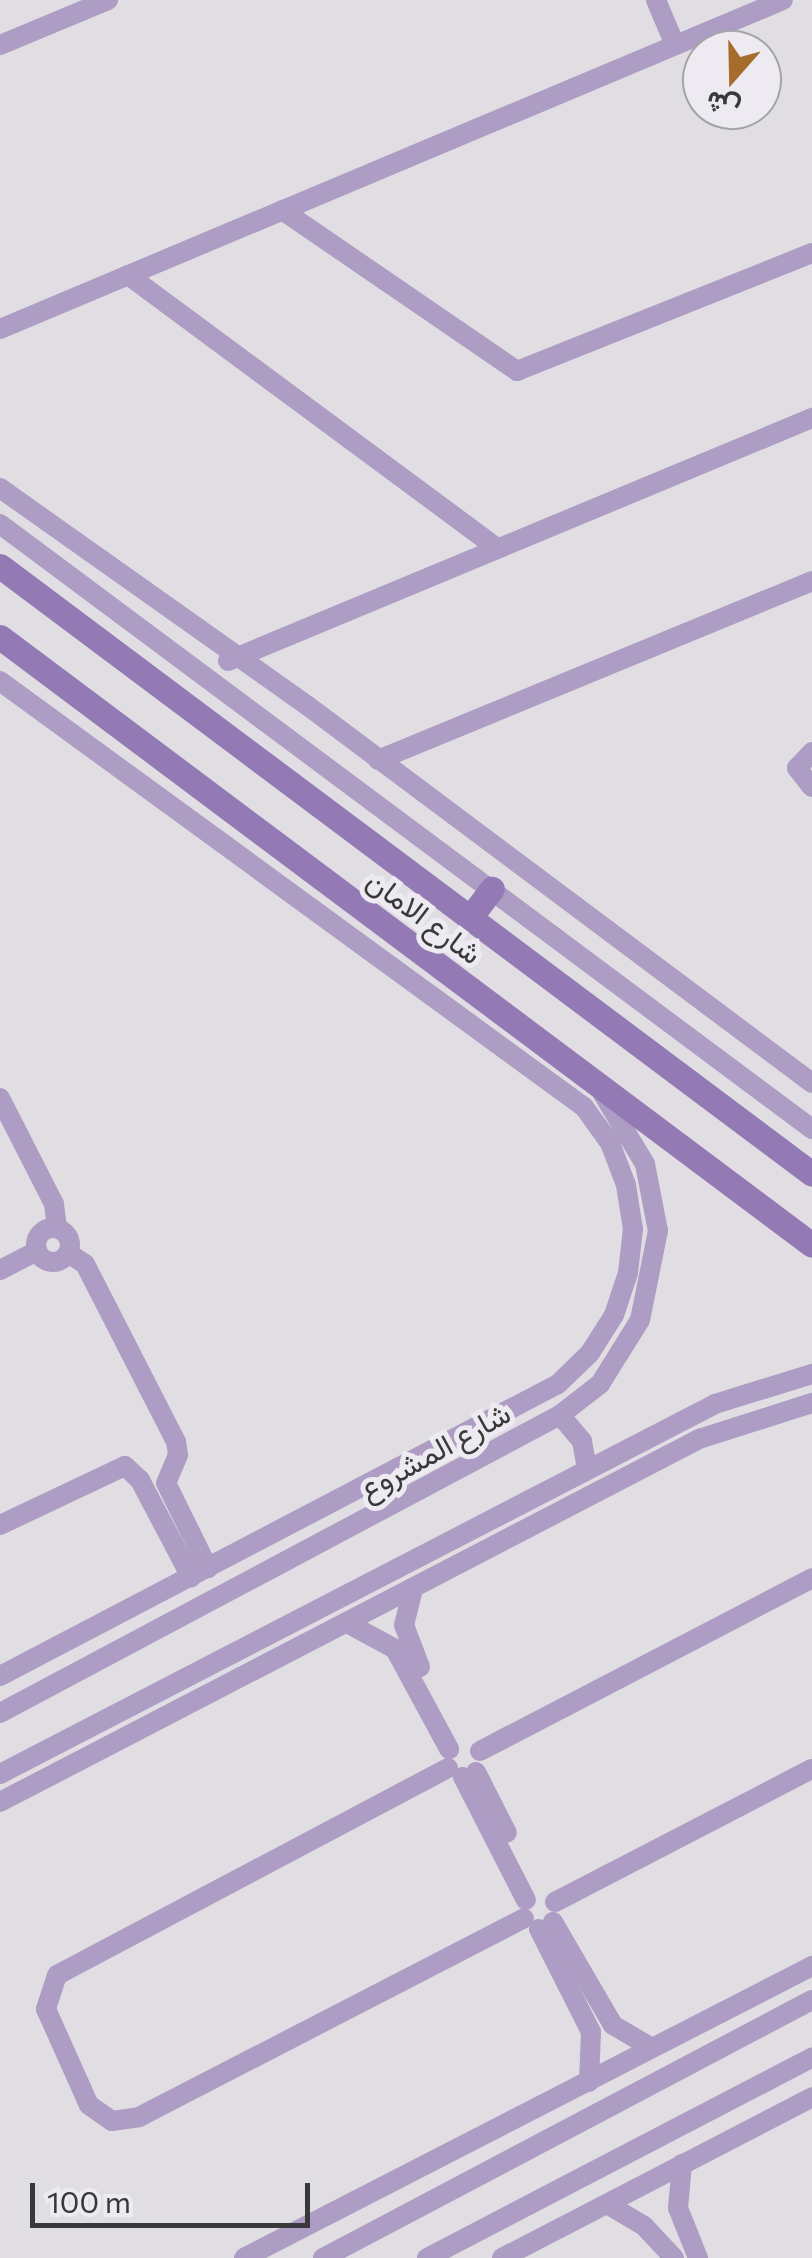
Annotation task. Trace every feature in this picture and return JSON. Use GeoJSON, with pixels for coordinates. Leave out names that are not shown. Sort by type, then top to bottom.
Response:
{"type":"FeatureCollection","features":[{"type":"Feature","properties":{"kind":"street"},"geometry":{"type":"LineString","coordinates":[[0,45],[108,0]]}},
{"type":"Feature","properties":{"kind":"street"},"geometry":{"type":"LineString","coordinates":[[656,0],[676,45]]}},
{"type":"Feature","properties":{"kind":"street"},"geometry":{"type":"LineString","coordinates":[[0,329],[783,0]]}},
{"type":"Feature","properties":{"kind":"street"},"geometry":{"type":"LineString","coordinates":[[282,210],[517,370],[812,253]]}},
{"type":"Feature","properties":{"kind":"street"},"geometry":{"type":"LineString","coordinates":[[128,275],[496,548]]}},
{"type":"Feature","properties":{"kind":"street"},"geometry":{"type":"LineString","coordinates":[[206,673],[812,418]]}},
{"type":"Feature","properties":{"kind":"street"},"geometry":{"type":"LineString","coordinates":[[0,488],[378,760],[812,1082]]}},
{"type":"Feature","properties":{"kind":"street"},"geometry":{"type":"LineString","coordinates":[[0,524],[206,673],[812,1129]]}},
{"type":"Feature","properties":{"kind":"street","name":"شارع الامان"},"geometry":{"type":"LineString","coordinates":[[0,566],[812,1174]]}},
{"type":"Feature","properties":{"kind":"street"},"geometry":{"type":"LineString","coordinates":[[378,760],[812,581]]}},
{"type":"Feature","properties":{"kind":"street","name":"شارع الامان"},"geometry":{"type":"LineString","coordinates":[[0,637],[812,1245]]}},
{"type":"Feature","properties":{"kind":"street"},"geometry":{"type":"LineString","coordinates":[[0,680],[584,1107],[610,1144],[626,1185],[633,1229],[628,1274],[614,1316],[590,1353],[545,1391],[0,1676]]}},
{"type":"Feature","properties":{"kind":"street"},"geometry":{"type":"LineString","coordinates":[[812,752],[797,768],[812,787]]}},
{"type":"Feature","properties":{"kind":"street"},"geometry":{"type":"LineString","coordinates":[[469,919],[492,889]]}},
{"type":"Feature","properties":{"kind":"street","name":"شارع المشروع"},"geometry":{"type":"LineString","coordinates":[[0,1713],[560,1416],[600,1384],[630,1343],[656,1262],[656,1208],[644,1164],[596,1084]]}},
{"type":"Feature","properties":{"kind":"street"},"geometry":{"type":"LineString","coordinates":[[0,1098],[54,1204],[57,1228],[69,1238],[68,1253]]}},
{"type":"Feature","properties":{"kind":"street"},"geometry":{"type":"LineString","coordinates":[[57,1228],[38,1236],[37,1251],[48,1262],[68,1253]]}},
{"type":"Feature","properties":{"kind":"street"},"geometry":{"type":"LineString","coordinates":[[0,1270],[37,1251]]}},
{"type":"Feature","properties":{"kind":"street"},"geometry":{"type":"LineString","coordinates":[[68,1253],[85,1264],[176,1442],[178,1455],[166,1483],[200,1573]]}},
{"type":"Feature","properties":{"kind":"street"},"geometry":{"type":"LineString","coordinates":[[0,1774],[587,1469],[740,1394],[812,1374]]}},
{"type":"Feature","properties":{"kind":"street"},"geometry":{"type":"LineString","coordinates":[[0,1802],[700,1439],[812,1403]]}},
{"type":"Feature","properties":{"kind":"street"},"geometry":{"type":"LineString","coordinates":[[560,1416],[582,1441],[587,1469]]}},
{"type":"Feature","properties":{"kind":"street"},"geometry":{"type":"LineString","coordinates":[[0,1525],[126,1466],[140,1480],[200,1573]]}},
{"type":"Feature","properties":{"kind":"street"},"geometry":{"type":"LineString","coordinates":[[479,1524],[491,1547]]}},
{"type":"Feature","properties":{"kind":"street"},"geometry":{"type":"LineString","coordinates":[[279,1531],[296,1559]]}},
{"type":"Feature","properties":{"kind":"street"},"geometry":{"type":"LineString","coordinates":[[812,1578],[56,1975],[46,2009],[89,2104],[112,2121],[138,2116],[812,1770]]}},
{"type":"Feature","properties":{"kind":"street"},"geometry":{"type":"LineString","coordinates":[[413,1588],[404,1624],[408,1643],[539,1911],[591,2032],[589,2082]]}},
{"type":"Feature","properties":{"kind":"street"},"geometry":{"type":"LineString","coordinates":[[347,1623],[395,1650],[463,1760]]}},
{"type":"Feature","properties":{"kind":"street"},"geometry":{"type":"LineString","coordinates":[[67,1641],[81,1667]]}},
{"type":"Feature","properties":{"kind":"street"},"geometry":{"type":"LineString","coordinates":[[539,1911],[613,2025],[652,2048]]}},
{"type":"Feature","properties":{"kind":"street"},"geometry":{"type":"LineString","coordinates":[[244,2258],[812,1966]]}},
{"type":"Feature","properties":{"kind":"street"},"geometry":{"type":"LineString","coordinates":[[327,2257],[812,2000]]}},
{"type":"Feature","properties":{"kind":"street"},"geometry":{"type":"LineString","coordinates":[[427,2258],[812,2058]]}},
{"type":"Feature","properties":{"kind":"street"},"geometry":{"type":"LineString","coordinates":[[768,2080],[784,2111]]}},
{"type":"Feature","properties":{"kind":"street"},"geometry":{"type":"LineString","coordinates":[[502,2258],[812,2097]]}},
{"type":"Feature","properties":{"kind":"street"},"geometry":{"type":"LineString","coordinates":[[545,2104],[560,2132]]}},
{"type":"Feature","properties":{"kind":"street"},"geometry":{"type":"LineString","coordinates":[[682,2164],[678,2208],[698,2258]]}},
{"type":"Feature","properties":{"kind":"street"},"geometry":{"type":"LineString","coordinates":[[606,2204],[644,2226],[674,2258]]}},
{"type":"Feature","properties":{"kind":"street"},"geometry":{"type":"LineString","coordinates":[[508,2215],[527,2245]]}}]}
